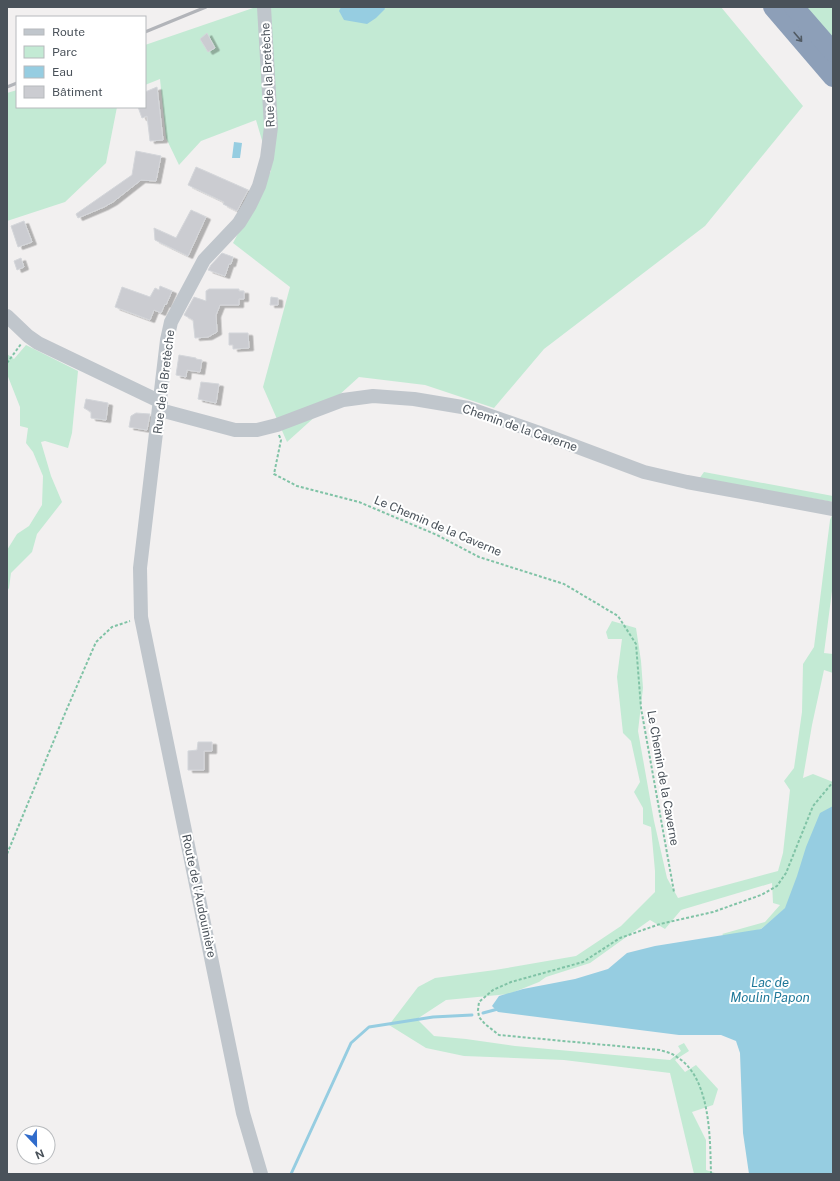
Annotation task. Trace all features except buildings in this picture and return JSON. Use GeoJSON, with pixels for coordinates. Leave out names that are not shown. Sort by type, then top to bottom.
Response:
{"type":"FeatureCollection","features":[{"type":"Feature","properties":{"kind":"highway"},"geometry":{"type":"LineString","coordinates":[[773,7],[833,77]]}},
{"type":"Feature","properties":{"kind":"highway"},"geometry":{"type":"LineString","coordinates":[[794,7],[833,52]]}},
{"type":"Feature","properties":{"kind":"street","name":"Rue de la Bretèche"},"geometry":{"type":"LineString","coordinates":[[141,617],[140,568],[171,322],[204,260],[239,223],[250,205],[259,186],[267,158],[272,127],[264,7]]}},
{"type":"Feature","properties":{"kind":"street","name":"Chemin de la Caverne"},"geometry":{"type":"LineString","coordinates":[[7,316],[28,336],[38,343],[160,406],[235,430],[257,430],[277,425],[343,400],[373,396],[414,399],[468,408],[644,472],[687,482],[833,508]]}},
{"type":"Feature","properties":{"kind":"street","name":"Route de l'Audouinière"},"geometry":{"type":"LineString","coordinates":[[141,617],[243,1113],[262,1174]]}},
{"type":"Feature","properties":{"kind":"path"},"geometry":{"type":"LineString","coordinates":[[7,363],[28,336]]}},
{"type":"Feature","properties":{"kind":"path","name":"Le Chemin de la Caverne"},"geometry":{"type":"LineString","coordinates":[[277,425],[281,440],[274,474],[297,486],[359,502],[437,535],[479,557],[564,584],[618,616],[636,644],[641,708],[674,892]]}},
{"type":"Feature","properties":{"kind":"path"},"geometry":{"type":"LineString","coordinates":[[7,854],[96,642],[112,627],[141,617]]}},
{"type":"Feature","properties":{"kind":"path"},"geometry":{"type":"LineString","coordinates":[[711,1174],[710,1142],[705,1101],[697,1080],[688,1066],[677,1056],[660,1050],[499,1035],[479,1017],[479,1002],[493,990],[511,982],[583,962],[620,938],[660,924],[712,912],[761,895],[777,886],[786,873],[813,806],[833,782]]}},
{"type":"Feature","properties":{"kind":"green space"},"geometry":{"type":"Polygon","coordinates":[[[256,7],[721,7],[803,106],[705,226],[544,349],[494,408],[425,385],[359,377],[287,442],[263,387],[290,287],[233,243],[271,171],[256,120],[201,141],[179,165],[166,138],[160,79],[146,85],[146,45],[256,7]]]}},
{"type":"Feature","properties":{"kind":"green space"},"geometry":{"type":"Polygon","coordinates":[[[804,7],[833,7],[833,41],[804,7]]]}},
{"type":"Feature","properties":{"kind":"green space"},"geometry":{"type":"Polygon","coordinates":[[[16,90],[16,108],[117,108],[106,163],[65,202],[7,221],[7,93],[16,90]]]}},
{"type":"Feature","properties":{"kind":"green space"},"geometry":{"type":"Polygon","coordinates":[[[26,345],[78,371],[72,433],[68,448],[45,441],[41,442],[51,476],[62,502],[37,534],[32,552],[11,573],[9,588],[7,591],[7,550],[17,534],[29,526],[42,505],[43,476],[33,452],[26,443],[28,428],[20,426],[20,407],[7,374],[7,354],[14,359],[26,345]]]}},
{"type":"Feature","properties":{"kind":"green space"},"geometry":{"type":"Polygon","coordinates":[[[704,472],[833,496],[833,502],[699,479],[704,472]]]}},
{"type":"Feature","properties":{"kind":"green space"},"geometry":{"type":"Polygon","coordinates":[[[833,513],[833,583],[824,653],[833,654],[833,673],[824,670],[812,725],[803,778],[813,774],[833,782],[833,807],[802,894],[761,929],[727,938],[722,934],[765,922],[780,905],[773,903],[772,883],[681,910],[665,929],[650,920],[590,963],[546,977],[539,982],[509,994],[446,1000],[417,1019],[434,1036],[515,1046],[670,1060],[681,1051],[678,1046],[684,1043],[689,1051],[675,1060],[685,1072],[696,1065],[718,1089],[713,1105],[692,1112],[706,1140],[706,1170],[718,1174],[694,1174],[670,1073],[564,1060],[464,1056],[426,1048],[389,1025],[418,987],[435,978],[495,970],[576,956],[621,926],[655,892],[655,871],[651,827],[643,824],[643,808],[634,792],[640,782],[631,741],[623,733],[617,677],[622,639],[608,639],[606,632],[612,621],[636,628],[643,688],[638,731],[654,821],[667,878],[678,898],[778,871],[783,853],[790,790],[784,781],[794,768],[802,712],[803,664],[814,647],[830,520],[833,513]]]}},
{"type":"Feature","properties":{"kind":"water"},"geometry":{"type":"Polygon","coordinates":[[[341,7],[384,7],[385,9],[367,24],[344,20],[339,11],[341,7]]]}},
{"type":"Feature","properties":{"kind":"water"},"geometry":{"type":"Polygon","coordinates":[[[234,142],[242,143],[240,158],[232,158],[234,142]]]}},
{"type":"Feature","properties":{"kind":"water","name":"Lac de Moulin Papon"},"geometry":{"type":"Polygon","coordinates":[[[833,806],[833,1174],[749,1174],[743,1133],[740,1053],[736,1041],[721,1035],[679,1035],[498,1012],[492,1006],[499,996],[523,989],[575,979],[608,969],[627,953],[655,946],[761,929],[785,908],[806,847],[820,813],[833,806]]]}},
{"type":"Feature","properties":{"kind":"waterway"},"geometry":{"type":"LineString","coordinates":[[483,1013],[498,1009]]}},
{"type":"Feature","properties":{"kind":"waterway"},"geometry":{"type":"LineString","coordinates":[[291,1174],[351,1043],[369,1027],[433,1017],[472,1015]]}},
{"type":"Feature","properties":{"kind":"railway"},"geometry":{"type":"LineString","coordinates":[[146,32],[206,7]]}},
{"type":"Feature","properties":{"kind":"railway"},"geometry":{"type":"LineString","coordinates":[[7,87],[16,83]]}}]}
